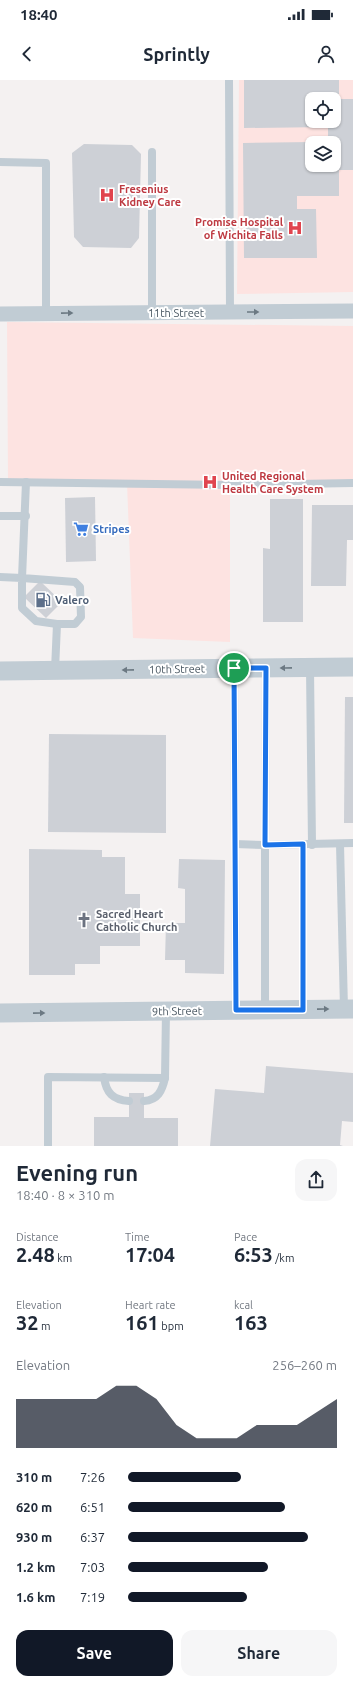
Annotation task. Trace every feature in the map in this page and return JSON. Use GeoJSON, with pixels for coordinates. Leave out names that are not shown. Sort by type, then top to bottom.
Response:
{"type":"FeatureCollection","features":[{"type":"Feature","properties":{"kind":"street","name":"11th Street"},"geometry":{"type":"LineString","coordinates":[[0,314],[353,311]]}},
{"type":"Feature","properties":{"kind":"street","name":"10th Street"},"geometry":{"type":"LineString","coordinates":[[0,671],[353,667]]}},
{"type":"Feature","properties":{"kind":"street","name":"9th Street"},"geometry":{"type":"LineString","coordinates":[[0,1013],[348,1009]]}},
{"type":"Feature","properties":{"kind":"lane"},"geometry":{"type":"LineString","coordinates":[[229,80],[230,312]]}},
{"type":"Feature","properties":{"kind":"lane"},"geometry":{"type":"LineString","coordinates":[[152,152],[152,313]]}},
{"type":"Feature","properties":{"kind":"lane"},"geometry":{"type":"LineString","coordinates":[[0,162],[46,163],[46,314]]}},
{"type":"Feature","properties":{"kind":"lane"},"geometry":{"type":"LineString","coordinates":[[0,482],[232,485],[353,483]]}},
{"type":"Feature","properties":{"kind":"lane"},"geometry":{"type":"LineString","coordinates":[[0,577],[22,578],[75,582],[80,587],[81,617],[75,624],[36,622],[22,608],[22,578],[26,516],[26,482]]}},
{"type":"Feature","properties":{"kind":"lane"},"geometry":{"type":"LineString","coordinates":[[0,516],[26,516]]}},
{"type":"Feature","properties":{"kind":"lane"},"geometry":{"type":"LineString","coordinates":[[55,671],[57,624]]}},
{"type":"Feature","properties":{"kind":"lane"},"geometry":{"type":"LineString","coordinates":[[310,667],[312,845]]}},
{"type":"Feature","properties":{"kind":"lane"},"geometry":{"type":"LineString","coordinates":[[234,668],[236,1010]]}},
{"type":"Feature","properties":{"kind":"lane"},"geometry":{"type":"LineString","coordinates":[[265,1010],[266,668]]}},
{"type":"Feature","properties":{"kind":"lane"},"geometry":{"type":"LineString","coordinates":[[235,844],[312,845],[353,843]]}},
{"type":"Feature","properties":{"kind":"lane"},"geometry":{"type":"LineString","coordinates":[[303,844],[303,1010]]}},
{"type":"Feature","properties":{"kind":"lane"},"geometry":{"type":"LineString","coordinates":[[340,844],[348,1009]]}},
{"type":"Feature","properties":{"kind":"lane"},"geometry":{"type":"LineString","coordinates":[[144,1101],[152,1101],[158,1096],[163,1088],[165,1078],[166,1011]]}},
{"type":"Feature","properties":{"kind":"lane"},"geometry":{"type":"LineString","coordinates":[[48,1146],[48,1077],[165,1078]]}},
{"type":"Feature","properties":{"kind":"lane"},"geometry":{"type":"LineString","coordinates":[[104,1077],[106,1088],[111,1096],[121,1101],[129,1101]]}},
{"type":"Feature","properties":{"kind":"shaded area","name":"Promise Hospital of Wichita Falls"},"geometry":{"type":"Polygon","coordinates":[[[239,80],[353,80],[353,292],[237,294],[239,80]]]}},
{"type":"Feature","properties":{"kind":"shaded area","name":"United Regional Health Care System"},"geometry":{"type":"Polygon","coordinates":[[[7,322],[353,326],[353,485],[230,486],[230,642],[133,638],[127,483],[8,481],[7,322]]]}},
{"type":"Feature","properties":{"kind":"building"},"geometry":{"type":"Polygon","coordinates":[[[244,80],[339,80],[339,92],[305,92],[305,127],[244,128],[244,80]]]}},
{"type":"Feature","properties":{"kind":"building"},"geometry":{"type":"Polygon","coordinates":[[[341,99],[353,99],[353,170],[341,170],[341,136],[328,136],[328,128],[341,128],[341,99]]]}},
{"type":"Feature","properties":{"kind":"building"},"geometry":{"type":"Polygon","coordinates":[[[305,142],[305,172],[339,172],[339,196],[297,196],[297,209],[316,209],[317,258],[244,258],[243,143],[305,142]]]}},
{"type":"Feature","properties":{"kind":"building","name":"Fresenius Kidney Care"},"geometry":{"type":"Polygon","coordinates":[[[84,144],[132,145],[141,154],[139,238],[131,248],[83,247],[74,237],[72,153],[84,144]]]}},
{"type":"Feature","properties":{"kind":"building","name":"Stripes"},"geometry":{"type":"Polygon","coordinates":[[[95,497],[96,561],[66,562],[65,498],[95,497]]]}},
{"type":"Feature","properties":{"kind":"building"},"geometry":{"type":"Polygon","coordinates":[[[270,499],[303,499],[303,622],[263,622],[263,548],[270,549],[270,499]]]}},
{"type":"Feature","properties":{"kind":"building"},"geometry":{"type":"Polygon","coordinates":[[[312,505],[353,505],[353,540],[347,540],[346,586],[311,586],[312,505]]]}},
{"type":"Feature","properties":{"kind":"building","name":"Valero"},"geometry":{"type":"Polygon","coordinates":[[[40,581],[62,602],[46,618],[24,597],[40,581]]]}},
{"type":"Feature","properties":{"kind":"building"},"geometry":{"type":"Polygon","coordinates":[[[345,697],[353,697],[353,823],[344,823],[345,697]]]}},
{"type":"Feature","properties":{"kind":"building"},"geometry":{"type":"Polygon","coordinates":[[[49,734],[166,735],[166,833],[48,832],[49,734]]]}},
{"type":"Feature","properties":{"kind":"building","name":"Sacred Heart Catholic Church"},"geometry":{"type":"Polygon","coordinates":[[[29,849],[102,850],[102,857],[125,857],[125,894],[140,894],[140,946],[100,946],[100,964],[75,964],[75,975],[29,975],[29,849]]]}},
{"type":"Feature","properties":{"kind":"building"},"geometry":{"type":"Polygon","coordinates":[[[179,859],[225,860],[224,974],[185,973],[185,960],[165,960],[166,923],[185,923],[185,889],[178,888],[179,859]]]}},
{"type":"Feature","properties":{"kind":"building"},"geometry":{"type":"Polygon","coordinates":[[[266,1066],[353,1073],[353,1122],[342,1121],[340,1145],[343,1146],[210,1146],[215,1089],[264,1093],[266,1066]]]}},
{"type":"Feature","properties":{"kind":"building"},"geometry":{"type":"Polygon","coordinates":[[[129,1093],[144,1093],[144,1118],[178,1118],[178,1146],[94,1146],[94,1117],[129,1117],[129,1093]]]}},
{"type":"Feature","properties":{"kind":"place","name":"Fresenius Kidney Care"},"geometry":{"type":"Point","coordinates":[107,195]}},
{"type":"Feature","properties":{"kind":"place","name":"Promise Hospital of Wichita Falls"},"geometry":{"type":"Point","coordinates":[295,228]}},
{"type":"Feature","properties":{"kind":"place","name":"United Regional Health Care System"},"geometry":{"type":"Point","coordinates":[210,482]}},
{"type":"Feature","properties":{"kind":"place","name":"Stripes"},"geometry":{"type":"Point","coordinates":[81,529]}},
{"type":"Feature","properties":{"kind":"place","name":"Valero"},"geometry":{"type":"Point","coordinates":[43,600]}},
{"type":"Feature","properties":{"kind":"place","name":"Sacred Heart Catholic Church"},"geometry":{"type":"Point","coordinates":[84,920]}},
{"type":"Feature","properties":{"kind":"route"},"geometry":{"type":"LineString","coordinates":[[234,668],[266,668],[265,845],[303,844],[303,1010],[236,1010],[234,668]]}}]}
